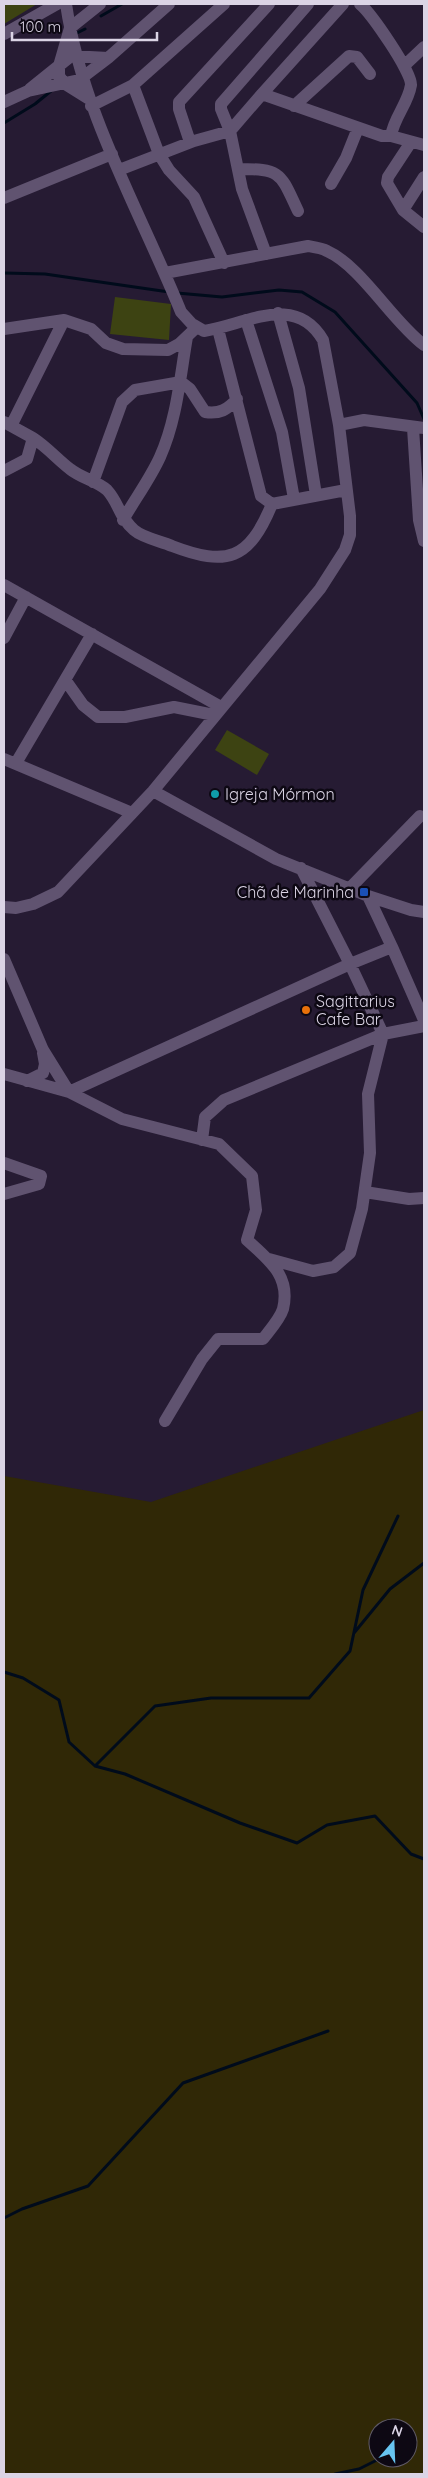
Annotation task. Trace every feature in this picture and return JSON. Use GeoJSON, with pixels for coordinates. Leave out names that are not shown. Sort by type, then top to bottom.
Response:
{"type":"FeatureCollection","features":[{"type":"Feature","properties":{"kind":"street"},"geometry":{"type":"LineString","coordinates":[[4,34],[57,4]]}},
{"type":"Feature","properties":{"kind":"street"},"geometry":{"type":"LineString","coordinates":[[4,907],[16,908],[33,904],[58,892],[132,813],[320,589],[337,564],[350,535],[350,516],[339,425],[323,340],[316,329],[307,321],[292,314],[278,313],[204,331],[181,312],[90,102],[85,77],[70,28],[66,4]]}},
{"type":"Feature","properties":{"kind":"street"},"geometry":{"type":"LineString","coordinates":[[90,102],[64,84],[59,76],[59,66],[70,28],[100,4]]}},
{"type":"Feature","properties":{"kind":"street"},"geometry":{"type":"LineString","coordinates":[[4,102],[28,91],[64,84],[85,77],[169,4]]}},
{"type":"Feature","properties":{"kind":"street"},"geometry":{"type":"LineString","coordinates":[[90,102],[133,85],[224,4]]}},
{"type":"Feature","properties":{"kind":"street"},"geometry":{"type":"LineString","coordinates":[[190,142],[179,109],[179,102],[269,4]]}},
{"type":"Feature","properties":{"kind":"street"},"geometry":{"type":"LineString","coordinates":[[266,254],[242,189],[230,131],[220,109],[225,98],[308,4]]}},
{"type":"Feature","properties":{"kind":"street"},"geometry":{"type":"LineString","coordinates":[[119,170],[190,142],[230,131],[246,110],[344,4]]}},
{"type":"Feature","properties":{"kind":"street"},"geometry":{"type":"LineString","coordinates":[[360,4],[404,63],[411,83],[408,96],[393,125],[391,136]]}},
{"type":"Feature","properties":{"kind":"street"},"geometry":{"type":"LineString","coordinates":[[404,63],[405,65],[424,47]]}},
{"type":"Feature","properties":{"kind":"street"},"geometry":{"type":"LineString","coordinates":[[28,91],[66,58],[78,55],[108,58]]}},
{"type":"Feature","properties":{"kind":"street"},"geometry":{"type":"LineString","coordinates":[[294,106],[350,56],[356,56],[370,74]]}},
{"type":"Feature","properties":{"kind":"street"},"geometry":{"type":"LineString","coordinates":[[133,85],[159,154],[169,170],[194,197],[224,263]]}},
{"type":"Feature","properties":{"kind":"street"},"geometry":{"type":"LineString","coordinates":[[262,94],[382,136],[391,136],[424,145]]}},
{"type":"Feature","properties":{"kind":"street"},"geometry":{"type":"LineString","coordinates":[[331,184],[346,158],[358,128]]}},
{"type":"Feature","properties":{"kind":"street"},"geometry":{"type":"LineString","coordinates":[[411,142],[386,183],[403,210],[424,227]]}},
{"type":"Feature","properties":{"kind":"street"},"geometry":{"type":"LineString","coordinates":[[4,198],[112,154]]}},
{"type":"Feature","properties":{"kind":"street"},"geometry":{"type":"LineString","coordinates":[[239,169],[265,169],[277,173],[284,180],[298,211]]}},
{"type":"Feature","properties":{"kind":"street"},"geometry":{"type":"LineString","coordinates":[[403,210],[424,177]]}},
{"type":"Feature","properties":{"kind":"street"},"geometry":{"type":"LineString","coordinates":[[166,275],[308,246],[326,250],[345,262],[410,334],[424,345]]}},
{"type":"Feature","properties":{"kind":"street"},"geometry":{"type":"LineString","coordinates":[[278,313],[298,388],[316,495]]}},
{"type":"Feature","properties":{"kind":"street"},"geometry":{"type":"LineString","coordinates":[[4,329],[64,320],[91,329],[106,343],[122,349],[168,350],[179,344],[197,327]]}},
{"type":"Feature","properties":{"kind":"street"},"geometry":{"type":"LineString","coordinates":[[64,320],[8,424],[46,446],[72,470],[106,489],[116,503],[123,520],[136,532],[192,554],[215,559],[239,553],[256,535],[272,504]]}},
{"type":"Feature","properties":{"kind":"street"},"geometry":{"type":"LineString","coordinates":[[246,320],[282,432],[294,499]]}},
{"type":"Feature","properties":{"kind":"street"},"geometry":{"type":"LineString","coordinates":[[218,329],[260,496],[272,504],[346,490]]}},
{"type":"Feature","properties":{"kind":"street"},"geometry":{"type":"LineString","coordinates":[[123,520],[160,456],[173,418],[181,382],[187,337]]}},
{"type":"Feature","properties":{"kind":"street"},"geometry":{"type":"LineString","coordinates":[[93,482],[122,402],[135,390],[181,382],[190,388],[205,412],[216,414],[228,409],[237,399]]}},
{"type":"Feature","properties":{"kind":"street"},"geometry":{"type":"LineString","coordinates":[[339,425],[364,420],[418,428],[419,520],[424,541]]}},
{"type":"Feature","properties":{"kind":"street"},"geometry":{"type":"LineString","coordinates":[[4,471],[27,459],[32,438]]}},
{"type":"Feature","properties":{"kind":"street"},"geometry":{"type":"LineString","coordinates":[[4,585],[92,634],[217,711]]}},
{"type":"Feature","properties":{"kind":"street"},"geometry":{"type":"LineString","coordinates":[[4,638],[26,598]]}},
{"type":"Feature","properties":{"kind":"street"},"geometry":{"type":"LineString","coordinates":[[92,634],[66,680],[10,761],[132,813]]}},
{"type":"Feature","properties":{"kind":"street"},"geometry":{"type":"LineString","coordinates":[[66,680],[83,706],[98,716],[125,718],[174,707],[217,711]]}},
{"type":"Feature","properties":{"kind":"street"},"geometry":{"type":"LineString","coordinates":[[153,790],[276,859],[368,896],[411,910],[424,912]]}},
{"type":"Feature","properties":{"kind":"street"},"geometry":{"type":"LineString","coordinates":[[350,888],[420,816]]}},
{"type":"Feature","properties":{"kind":"street"},"geometry":{"type":"LineString","coordinates":[[269,1259],[313,1271],[334,1267],[350,1253],[362,1209],[370,1153],[368,1094],[383,1034],[301,868]]}},
{"type":"Feature","properties":{"kind":"street"},"geometry":{"type":"LineString","coordinates":[[368,896],[424,1020]]}},
{"type":"Feature","properties":{"kind":"street"},"geometry":{"type":"LineString","coordinates":[[69,1092],[392,946]]}},
{"type":"Feature","properties":{"kind":"street"},"geometry":{"type":"LineString","coordinates":[[4,959],[43,1050],[69,1092]]}},
{"type":"Feature","properties":{"kind":"street"},"geometry":{"type":"LineString","coordinates":[[202,1140],[205,1117],[224,1100],[383,1034],[424,1026]]}},
{"type":"Feature","properties":{"kind":"street"},"geometry":{"type":"LineString","coordinates":[[27,1081],[42,1073],[46,1064],[43,1050]]}},
{"type":"Feature","properties":{"kind":"street"},"geometry":{"type":"LineString","coordinates":[[4,1074],[69,1092],[122,1119],[219,1144],[252,1176],[256,1210],[247,1240],[269,1259],[283,1278],[283,1310],[264,1339],[218,1339],[202,1359],[165,1421]]}},
{"type":"Feature","properties":{"kind":"street"},"geometry":{"type":"LineString","coordinates":[[4,1163],[41,1176],[39,1184],[4,1194]]}},
{"type":"Feature","properties":{"kind":"street"},"geometry":{"type":"LineString","coordinates":[[365,1192],[409,1198],[424,1198]]}},
{"type":"Feature","properties":{"kind":"green space"},"geometry":{"type":"Polygon","coordinates":[[[4,4],[37,4],[4,24],[4,4]]]}},
{"type":"Feature","properties":{"kind":"green space"},"geometry":{"type":"Polygon","coordinates":[[[115,297],[171,304],[169,340],[110,334],[115,297]]]}},
{"type":"Feature","properties":{"kind":"green space"},"geometry":{"type":"Polygon","coordinates":[[[227,730],[269,754],[257,775],[215,750],[227,730]]]}},
{"type":"Feature","properties":{"kind":"sand"},"geometry":{"type":"Polygon","coordinates":[[[424,1410],[424,2474],[4,2474],[4,1476],[151,1502],[424,1410]]]}},
{"type":"Feature","properties":{"kind":"waterway"},"geometry":{"type":"LineString","coordinates":[[101,16],[122,4]]}},
{"type":"Feature","properties":{"kind":"waterway"},"geometry":{"type":"LineString","coordinates":[[75,34],[85,29]]}},
{"type":"Feature","properties":{"kind":"waterway"},"geometry":{"type":"LineString","coordinates":[[4,123],[35,104],[51,91]]}},
{"type":"Feature","properties":{"kind":"waterway"},"geometry":{"type":"LineString","coordinates":[[4,273],[45,274],[169,292]]}},
{"type":"Feature","properties":{"kind":"waterway"},"geometry":{"type":"LineString","coordinates":[[177,293],[222,297],[279,290],[302,292],[335,312],[417,403],[424,419]]}},
{"type":"Feature","properties":{"kind":"waterway"},"geometry":{"type":"LineString","coordinates":[[95,1766],[155,1706],[211,1698],[309,1698],[350,1651],[363,1590],[398,1516]]}},
{"type":"Feature","properties":{"kind":"waterway"},"geometry":{"type":"LineString","coordinates":[[354,1633],[390,1589],[424,1563]]}},
{"type":"Feature","properties":{"kind":"waterway"},"geometry":{"type":"LineString","coordinates":[[4,1672],[23,1678],[59,1700],[69,1742],[95,1766],[125,1774],[240,1823],[297,1843],[327,1825],[375,1816],[411,1854],[424,1859]]}},
{"type":"Feature","properties":{"kind":"waterway"},"geometry":{"type":"LineString","coordinates":[[4,2218],[22,2209],[88,2186],[183,2083],[328,2031]]}},
{"type":"Feature","properties":{"kind":"waterway"},"geometry":{"type":"LineString","coordinates":[[335,2474],[359,2469],[368,2464]]}},
{"type":"Feature","properties":{"kind":"place","name":"Igreja Mórmon"},"geometry":{"type":"Point","coordinates":[215,794]}},
{"type":"Feature","properties":{"kind":"place","name":"Chã de Marinha"},"geometry":{"type":"Point","coordinates":[364,892]}},
{"type":"Feature","properties":{"kind":"place","name":"Sagittarius Cafe Bar"},"geometry":{"type":"Point","coordinates":[306,1010]}}]}
